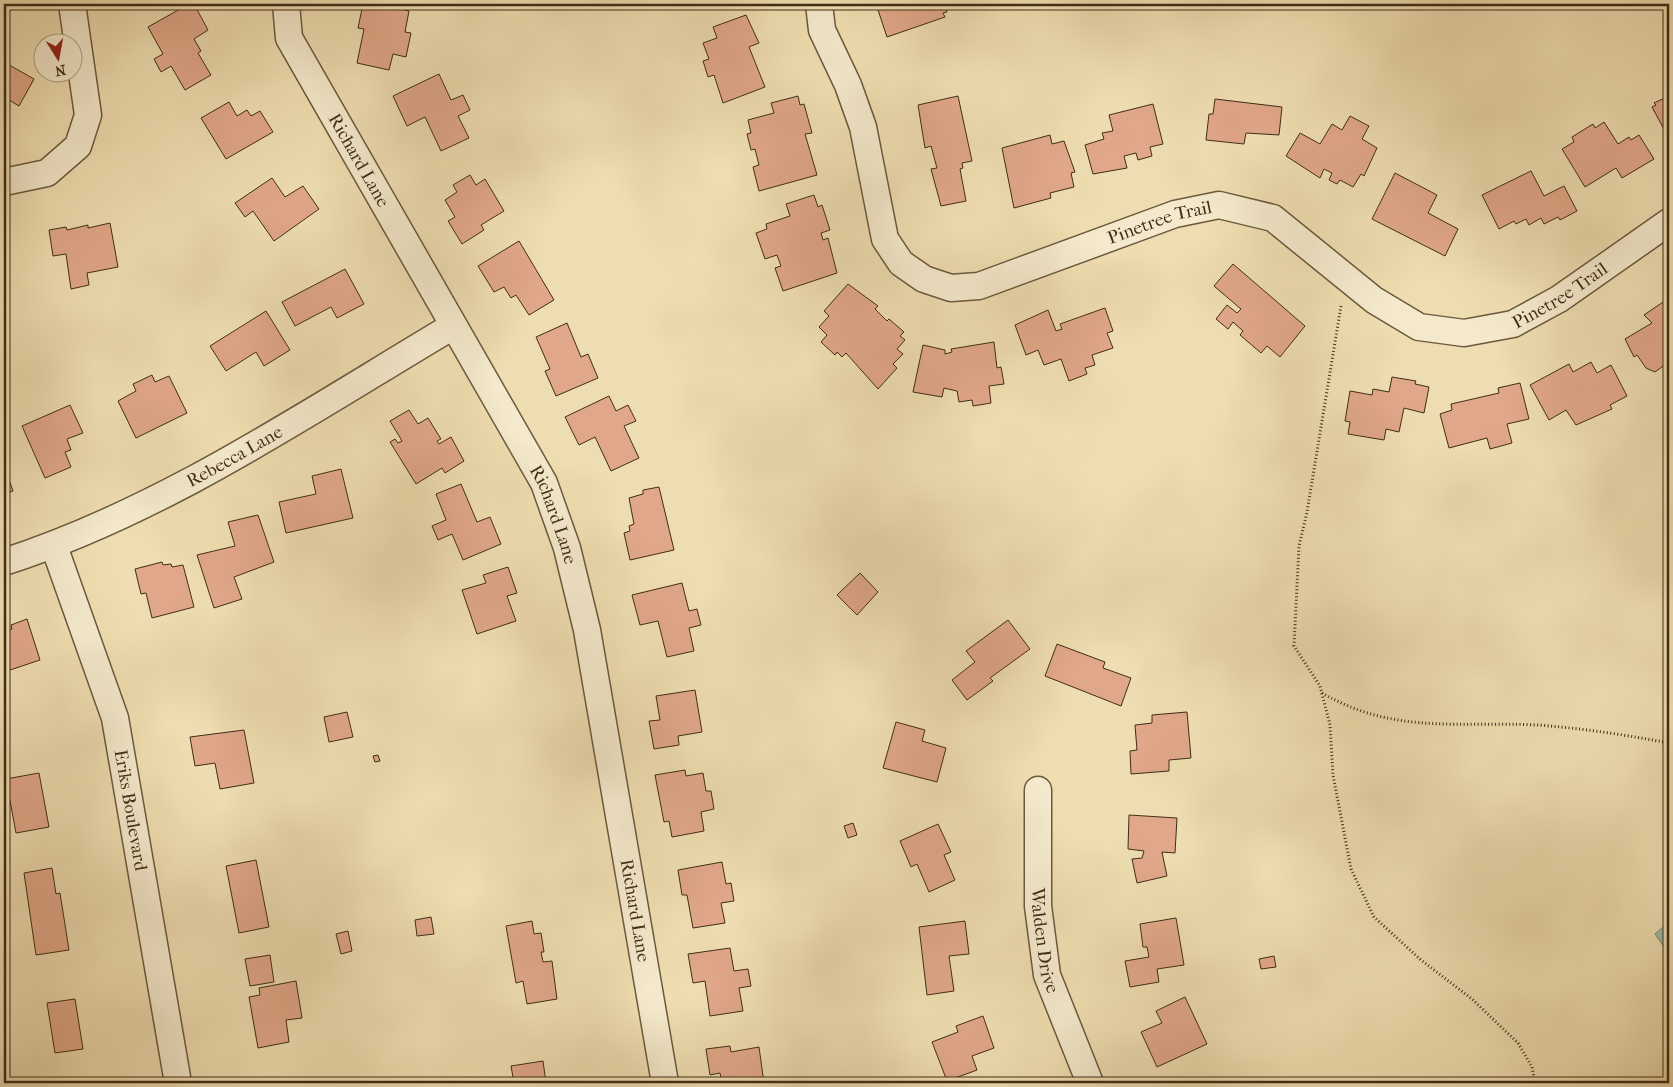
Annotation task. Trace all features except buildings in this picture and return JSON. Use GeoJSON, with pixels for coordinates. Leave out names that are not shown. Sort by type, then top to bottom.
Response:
{"type":"FeatureCollection","features":[{"type":"Feature","properties":{"kind":"street"},"geometry":{"type":"LineString","coordinates":[[4,182],[47,173],[78,146],[88,115],[72,4]]}},
{"type":"Feature","properties":{"kind":"street","name":"Richard Lane"},"geometry":{"type":"LineString","coordinates":[[286,4],[289,38],[544,483],[568,548],[587,630],[664,1083]]}},
{"type":"Feature","properties":{"kind":"street","name":"Pinetree Trail"},"geometry":{"type":"LineString","coordinates":[[819,4],[822,30],[848,85],[863,128],[873,169],[882,231],[901,263],[924,279],[951,288],[979,286],[1141,225],[1175,214],[1220,205],[1273,218],[1374,300],[1419,327],[1464,333],[1513,324],[1559,300],[1669,222]]}},
{"type":"Feature","properties":{"kind":"street","name":"Rebecca Lane"},"geometry":{"type":"LineString","coordinates":[[4,562],[54,546],[193,480],[453,326]]}},
{"type":"Feature","properties":{"kind":"street","name":"Eriks Boulevard"},"geometry":{"type":"LineString","coordinates":[[54,546],[115,718],[178,1083]]}},
{"type":"Feature","properties":{"kind":"street","name":"Walden Drive"},"geometry":{"type":"LineString","coordinates":[[1038,790],[1038,906],[1048,975],[1090,1083]]}},
{"type":"Feature","properties":{"kind":"path"},"geometry":{"type":"LineString","coordinates":[[1346,277],[1308,512],[1299,546],[1294,646],[1320,686],[1330,725],[1333,775],[1351,869],[1374,917],[1421,960],[1472,999],[1518,1043],[1532,1067],[1535,1083]]}},
{"type":"Feature","properties":{"kind":"path"},"geometry":{"type":"LineString","coordinates":[[1322,693],[1346,706],[1382,718],[1434,725],[1536,725],[1669,743]]}},
{"type":"Feature","properties":{"kind":"shaded area"},"geometry":{"type":"Polygon","coordinates":[[[1669,922],[1669,954],[1655,934],[1669,922]]]}}]}
